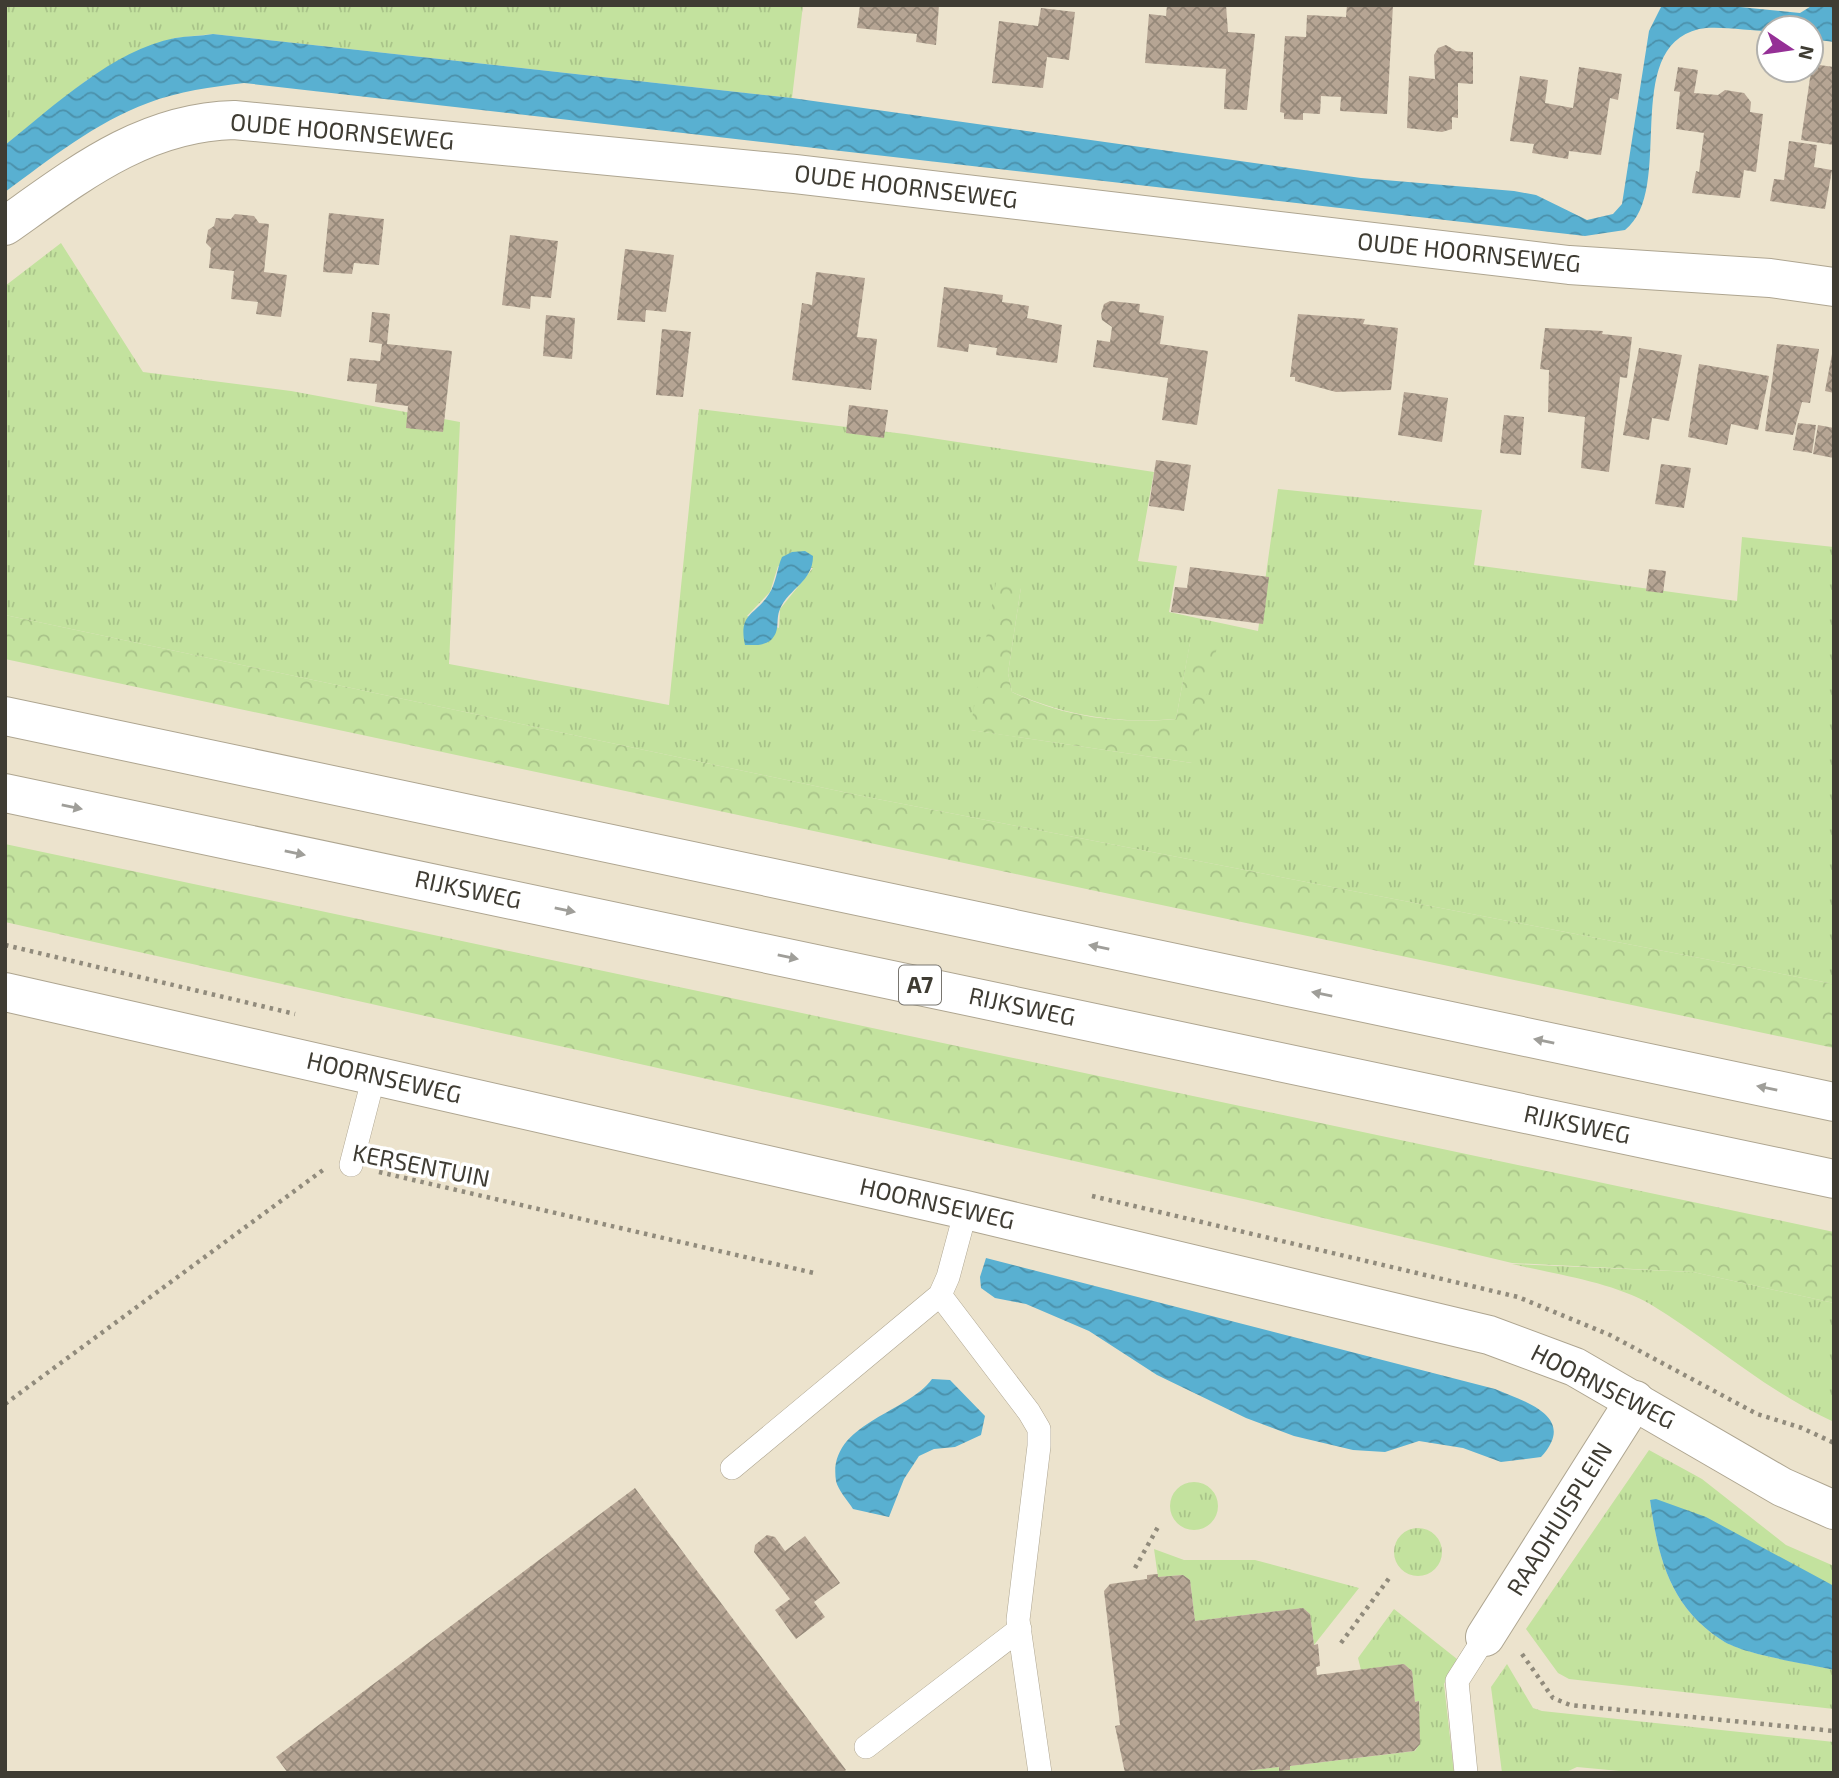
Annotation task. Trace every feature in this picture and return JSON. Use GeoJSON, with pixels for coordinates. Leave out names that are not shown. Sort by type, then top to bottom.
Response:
{"type":"FeatureCollection","features":[{"type":"Feature","properties":{"kind":"main road","name":"OUDE HOORNSEWEG"},"geometry":{"type":"LineString","coordinates":[[5,226],[85,169],[141,139],[197,123],[234,120],[795,174],[1569,265],[1770,278],[1834,287]]}},
{"type":"Feature","properties":{"kind":"main road"},"geometry":{"type":"LineString","coordinates":[[5,716],[1834,1102]]}},
{"type":"Feature","properties":{"kind":"main road","name":"RIJKSWEG"},"geometry":{"type":"LineString","coordinates":[[5,793],[1834,1179]]}},
{"type":"Feature","properties":{"kind":"main road","name":"HOORNSEWEG"},"geometry":{"type":"LineString","coordinates":[[5,992],[966,1210],[1489,1335],[1575,1367],[1782,1487],[1834,1510]]}},
{"type":"Feature","properties":{"kind":"main road","name":"RAADHUISPLEIN"},"geometry":{"type":"LineString","coordinates":[[1485,1637],[1636,1400]]}},
{"type":"Feature","properties":{"kind":"lane"},"geometry":{"type":"LineString","coordinates":[[351,1165],[374,1076]]}},
{"type":"Feature","properties":{"kind":"lane"},"geometry":{"type":"LineString","coordinates":[[732,1468],[940,1295],[966,1210]]}},
{"type":"Feature","properties":{"kind":"lane"},"geometry":{"type":"LineString","coordinates":[[940,1295],[996,1366],[1039,1429],[1020,1629],[1040,1773]]}},
{"type":"Feature","properties":{"kind":"lane"},"geometry":{"type":"LineString","coordinates":[[866,1747],[1020,1629]]}},
{"type":"Feature","properties":{"kind":"lane"},"geometry":{"type":"LineString","coordinates":[[1466,1773],[1457,1681],[1485,1637]]}},
{"type":"Feature","properties":{"kind":"path","name":"KERSENTUIN"},"geometry":{"type":"LineString","coordinates":[[5,1404],[320,1170],[351,1165],[814,1273]]}},
{"type":"Feature","properties":{"kind":"path"},"geometry":{"type":"LineString","coordinates":[[1135,1568],[1158,1527]]}},
{"type":"Feature","properties":{"kind":"path"},"geometry":{"type":"LineString","coordinates":[[1341,1643],[1390,1577]]}},
{"type":"Feature","properties":{"kind":"path"},"geometry":{"type":"LineString","coordinates":[[1485,1637],[1513,1642],[1553,1698],[1570,1705],[1834,1731]]}},
{"type":"Feature","properties":{"kind":"green space"},"geometry":{"type":"Polygon","coordinates":[[[5,5],[803,5],[792,98],[213,34],[174,38],[87,80],[5,145],[5,5]]]}},
{"type":"Feature","properties":{"kind":"green space"},"geometry":{"type":"Polygon","coordinates":[[[61,243],[143,372],[291,391],[460,422],[449,664],[669,705],[699,409],[905,434],[1154,472],[1138,561],[1177,566],[1169,612],[1258,631],[1278,489],[1482,510],[1474,565],[1737,601],[1742,537],[1834,547],[1834,984],[867,797],[5,615],[5,286],[61,243]],[[778,566],[770,592],[747,616],[779,628],[780,609],[813,568],[778,566]],[[1021,587],[971,730],[1192,763],[1190,643],[1176,719],[1113,719],[1052,707],[1012,692],[1008,673],[1021,587]]]}},
{"type":"Feature","properties":{"kind":"green space"},"geometry":{"type":"Polygon","coordinates":[[[996,582],[1021,587],[1008,673],[1012,692],[1071,713],[1112,719],[1176,719],[1190,642],[1217,647],[1192,763],[970,730],[996,582]]]}},
{"type":"Feature","properties":{"kind":"green space"},"geometry":{"type":"Polygon","coordinates":[[[5,615],[867,797],[1834,984],[1834,1048],[5,659],[5,615]]]}},
{"type":"Feature","properties":{"kind":"green space"},"geometry":{"type":"Polygon","coordinates":[[[5,844],[1834,1232],[1834,1303],[1693,1272],[1512,1263],[1248,1200],[5,922],[5,844]]]}},
{"type":"Feature","properties":{"kind":"green space"},"geometry":{"type":"Polygon","coordinates":[[[1512,1264],[1693,1272],[1834,1303],[1834,1422],[1763,1382],[1673,1319],[1635,1296],[1582,1280],[1512,1264]]]}},
{"type":"Feature","properties":{"kind":"green space"},"geometry":{"type":"Polygon","coordinates":[[[1649,1450],[1702,1479],[1786,1545],[1834,1566],[1834,1586],[1650,1500],[1662,1560],[1678,1595],[1689,1611],[1703,1626],[1730,1645],[1834,1670],[1834,1709],[1569,1679],[1558,1673],[1526,1629],[1649,1450]]]}},
{"type":"Feature","properties":{"kind":"green space"},"geometry":{"type":"Polygon","coordinates":[[[1194,1482],[1203,1483],[1211,1489],[1217,1497],[1217,1515],[1211,1523],[1203,1529],[1194,1530],[1185,1529],[1177,1523],[1171,1515],[1170,1506],[1171,1497],[1177,1489],[1185,1483],[1194,1482]]]}},
{"type":"Feature","properties":{"kind":"green space"},"geometry":{"type":"Polygon","coordinates":[[[1418,1528],[1435,1535],[1442,1552],[1435,1569],[1418,1576],[1401,1569],[1394,1552],[1401,1535],[1418,1528]]]}},
{"type":"Feature","properties":{"kind":"green space"},"geometry":{"type":"Polygon","coordinates":[[[1154,1549],[1184,1560],[1255,1560],[1359,1588],[1314,1645],[1310,1614],[1303,1608],[1195,1621],[1190,1580],[1183,1575],[1158,1577],[1154,1549]]]}},
{"type":"Feature","properties":{"kind":"green space"},"geometry":{"type":"Polygon","coordinates":[[[1394,1609],[1457,1659],[1444,1684],[1454,1773],[1229,1773],[1279,1767],[1279,1771],[1290,1766],[1415,1751],[1420,1743],[1417,1712],[1420,1711],[1419,1701],[1415,1702],[1412,1671],[1404,1664],[1361,1670],[1358,1658],[1394,1609]]]}},
{"type":"Feature","properties":{"kind":"green space"},"geometry":{"type":"Polygon","coordinates":[[[1507,1664],[1533,1708],[1542,1711],[1834,1742],[1834,1773],[1641,1773],[1577,1767],[1564,1773],[1502,1773],[1491,1687],[1507,1664]]]}},
{"type":"Feature","properties":{"kind":"water"},"geometry":{"type":"Polygon","coordinates":[[[1662,5],[1720,5],[1800,13],[1813,5],[1834,5],[1834,42],[1825,41],[1825,14],[1755,14],[1755,30],[1699,29],[1675,41],[1661,63],[1654,90],[1647,184],[1640,211],[1625,230],[1585,236],[244,83],[183,92],[129,111],[74,142],[5,192],[5,145],[85,81],[129,54],[152,44],[175,38],[213,34],[792,98],[1361,178],[1514,191],[1536,195],[1587,220],[1613,214],[1622,204],[1649,31],[1662,5]]]}},
{"type":"Feature","properties":{"kind":"water"},"geometry":{"type":"Polygon","coordinates":[[[805,551],[813,556],[812,565],[805,579],[780,609],[774,636],[759,645],[745,645],[743,635],[746,621],[771,590],[782,557],[792,552],[805,551]]]}},
{"type":"Feature","properties":{"kind":"water"},"geometry":{"type":"Polygon","coordinates":[[[986,1258],[1495,1389],[1520,1399],[1543,1413],[1551,1421],[1554,1431],[1551,1443],[1541,1457],[1501,1462],[1463,1448],[1419,1441],[1385,1452],[1353,1450],[1294,1436],[1246,1418],[1157,1375],[1089,1331],[1026,1304],[995,1298],[981,1288],[980,1277],[986,1258]]]}},
{"type":"Feature","properties":{"kind":"water"},"geometry":{"type":"Polygon","coordinates":[[[932,1379],[950,1380],[985,1416],[981,1435],[955,1447],[934,1449],[919,1456],[904,1479],[889,1517],[853,1509],[836,1481],[837,1461],[844,1446],[856,1432],[905,1402],[932,1379]]]}},
{"type":"Feature","properties":{"kind":"water"},"geometry":{"type":"Polygon","coordinates":[[[1656,1499],[1706,1517],[1834,1586],[1834,1670],[1743,1650],[1720,1639],[1703,1626],[1678,1595],[1662,1560],[1650,1500],[1656,1499]]]}},
{"type":"Feature","properties":{"kind":"building"},"geometry":{"type":"Polygon","coordinates":[[[860,5],[939,5],[936,45],[916,42],[917,34],[857,28],[860,5]]]}},
{"type":"Feature","properties":{"kind":"building"},"geometry":{"type":"Polygon","coordinates":[[[1167,5],[1226,5],[1228,32],[1255,34],[1247,110],[1224,109],[1226,69],[1145,63],[1149,14],[1166,16],[1167,5]]]}},
{"type":"Feature","properties":{"kind":"building"},"geometry":{"type":"Polygon","coordinates":[[[1347,5],[1393,5],[1387,114],[1340,111],[1341,97],[1321,96],[1320,114],[1303,113],[1303,120],[1284,119],[1284,113],[1280,112],[1285,36],[1306,37],[1307,15],[1346,17],[1347,5]]]}},
{"type":"Feature","properties":{"kind":"building"},"geometry":{"type":"Polygon","coordinates":[[[1041,8],[1075,12],[1069,60],[1047,57],[1043,88],[992,83],[999,21],[1038,26],[1041,8]]]}},
{"type":"Feature","properties":{"kind":"building"},"geometry":{"type":"Polygon","coordinates":[[[1446,45],[1456,51],[1473,52],[1473,84],[1458,83],[1458,118],[1452,117],[1452,129],[1442,132],[1407,128],[1409,76],[1435,79],[1434,55],[1438,48],[1446,45]]]}},
{"type":"Feature","properties":{"kind":"building"},"geometry":{"type":"Polygon","coordinates":[[[1825,66],[1834,67],[1834,145],[1801,140],[1809,84],[1825,84],[1825,66]]]}},
{"type":"Feature","properties":{"kind":"building"},"geometry":{"type":"Polygon","coordinates":[[[1579,67],[1622,74],[1618,100],[1610,98],[1601,155],[1569,151],[1568,159],[1532,153],[1534,144],[1510,141],[1520,76],[1548,80],[1545,103],[1573,108],[1579,67]]]}},
{"type":"Feature","properties":{"kind":"building"},"geometry":{"type":"Polygon","coordinates":[[[1678,67],[1698,70],[1694,93],[1718,95],[1725,90],[1744,93],[1751,102],[1750,112],[1763,114],[1756,172],[1744,170],[1740,198],[1692,193],[1696,171],[1699,172],[1704,133],[1676,129],[1680,92],[1674,91],[1678,67]]]}},
{"type":"Feature","properties":{"kind":"building"},"geometry":{"type":"Polygon","coordinates":[[[1789,141],[1817,145],[1814,167],[1832,170],[1825,209],[1770,201],[1774,179],[1784,180],[1789,141]]]}},
{"type":"Feature","properties":{"kind":"building"},"geometry":{"type":"Polygon","coordinates":[[[329,213],[384,219],[379,265],[354,263],[352,274],[323,272],[329,213]]]}},
{"type":"Feature","properties":{"kind":"building"},"geometry":{"type":"Polygon","coordinates":[[[235,214],[254,216],[259,223],[269,224],[264,272],[287,275],[281,317],[256,314],[258,302],[231,299],[234,271],[209,268],[211,248],[206,243],[208,230],[214,226],[216,218],[231,219],[235,214]]]}},
{"type":"Feature","properties":{"kind":"building"},"geometry":{"type":"Polygon","coordinates":[[[510,235],[558,241],[551,298],[531,296],[530,309],[502,305],[510,235]]]}},
{"type":"Feature","properties":{"kind":"building"},"geometry":{"type":"Polygon","coordinates":[[[625,249],[674,255],[666,312],[646,310],[645,322],[617,320],[625,249]]]}},
{"type":"Feature","properties":{"kind":"building"},"geometry":{"type":"Polygon","coordinates":[[[816,272],[865,278],[857,337],[877,339],[871,390],[792,380],[802,303],[812,305],[816,272]]]}},
{"type":"Feature","properties":{"kind":"building"},"geometry":{"type":"Polygon","coordinates":[[[944,287],[1003,295],[1002,302],[1029,306],[1027,318],[1062,325],[1057,363],[996,355],[997,348],[969,344],[968,352],[937,347],[944,287]]]}},
{"type":"Feature","properties":{"kind":"building"},"geometry":{"type":"Polygon","coordinates":[[[1110,301],[1140,304],[1139,312],[1164,316],[1160,344],[1208,351],[1197,425],[1162,420],[1168,378],[1093,367],[1097,340],[1110,342],[1112,327],[1102,320],[1101,314],[1104,304],[1110,301]]]}},
{"type":"Feature","properties":{"kind":"building"},"geometry":{"type":"Polygon","coordinates":[[[372,312],[390,314],[387,344],[452,351],[443,432],[406,428],[408,406],[375,402],[377,384],[347,381],[350,358],[380,361],[382,344],[369,342],[372,312]]]}},
{"type":"Feature","properties":{"kind":"building"},"geometry":{"type":"Polygon","coordinates":[[[1298,314],[1365,319],[1363,324],[1398,328],[1391,390],[1336,392],[1295,381],[1295,377],[1290,377],[1298,314]]]}},
{"type":"Feature","properties":{"kind":"building"},"geometry":{"type":"Polygon","coordinates":[[[546,315],[575,318],[572,359],[543,356],[546,315]]]}},
{"type":"Feature","properties":{"kind":"building"},"geometry":{"type":"Polygon","coordinates":[[[1545,328],[1603,331],[1602,334],[1632,337],[1627,378],[1620,377],[1609,472],[1581,468],[1585,417],[1548,412],[1549,370],[1540,369],[1545,328]]]}},
{"type":"Feature","properties":{"kind":"building"},"geometry":{"type":"Polygon","coordinates":[[[662,329],[691,332],[683,397],[656,395],[662,329]]]}},
{"type":"Feature","properties":{"kind":"building"},"geometry":{"type":"Polygon","coordinates":[[[1777,344],[1819,349],[1810,403],[1802,402],[1793,435],[1765,431],[1777,344]]]}},
{"type":"Feature","properties":{"kind":"building"},"geometry":{"type":"Polygon","coordinates":[[[1639,348],[1682,355],[1669,421],[1652,418],[1649,440],[1623,435],[1639,348]]]}},
{"type":"Feature","properties":{"kind":"building"},"geometry":{"type":"Polygon","coordinates":[[[1834,354],[1834,393],[1825,391],[1834,354]]]}},
{"type":"Feature","properties":{"kind":"building"},"geometry":{"type":"Polygon","coordinates":[[[1699,364],[1769,376],[1758,430],[1731,424],[1727,445],[1688,437],[1699,364]]]}},
{"type":"Feature","properties":{"kind":"building"},"geometry":{"type":"Polygon","coordinates":[[[1404,392],[1448,398],[1442,442],[1398,435],[1404,392]]]}},
{"type":"Feature","properties":{"kind":"building"},"geometry":{"type":"Polygon","coordinates":[[[849,405],[888,410],[884,438],[846,433],[849,405]]]}},
{"type":"Feature","properties":{"kind":"building"},"geometry":{"type":"Polygon","coordinates":[[[1504,415],[1524,417],[1521,455],[1500,453],[1504,415]]]}},
{"type":"Feature","properties":{"kind":"building"},"geometry":{"type":"Polygon","coordinates":[[[1798,423],[1816,425],[1812,453],[1793,450],[1798,423]]]}},
{"type":"Feature","properties":{"kind":"building"},"geometry":{"type":"Polygon","coordinates":[[[1818,425],[1834,428],[1834,458],[1813,454],[1818,425]]]}},
{"type":"Feature","properties":{"kind":"building"},"geometry":{"type":"Polygon","coordinates":[[[1156,460],[1191,465],[1184,511],[1149,506],[1156,460]]]}},
{"type":"Feature","properties":{"kind":"building"},"geometry":{"type":"Polygon","coordinates":[[[1661,464],[1691,468],[1684,508],[1655,504],[1661,464]]]}},
{"type":"Feature","properties":{"kind":"building"},"geometry":{"type":"Polygon","coordinates":[[[1190,567],[1269,577],[1263,624],[1171,612],[1175,587],[1187,588],[1190,567]]]}},
{"type":"Feature","properties":{"kind":"building"},"geometry":{"type":"Polygon","coordinates":[[[1649,569],[1666,571],[1663,593],[1646,591],[1649,569]]]}},
{"type":"Feature","properties":{"kind":"building"},"geometry":{"type":"Polygon","coordinates":[[[635,1488],[846,1770],[842,1773],[288,1773],[276,1757],[635,1488]]]}},
{"type":"Feature","properties":{"kind":"building"},"geometry":{"type":"Polygon","coordinates":[[[767,1535],[775,1537],[785,1551],[805,1536],[840,1583],[814,1602],[825,1617],[796,1639],[775,1610],[790,1599],[754,1552],[755,1545],[767,1535]]]}},
{"type":"Feature","properties":{"kind":"building"},"geometry":{"type":"Polygon","coordinates":[[[1158,1574],[1158,1577],[1183,1575],[1190,1580],[1195,1621],[1303,1608],[1310,1614],[1314,1645],[1318,1644],[1320,1666],[1316,1667],[1317,1675],[1404,1664],[1412,1671],[1415,1702],[1419,1701],[1420,1744],[1414,1751],[1290,1766],[1290,1770],[1279,1771],[1279,1767],[1229,1773],[1125,1773],[1115,1726],[1120,1725],[1104,1591],[1110,1584],[1147,1579],[1147,1575],[1158,1574]]]}}]}
